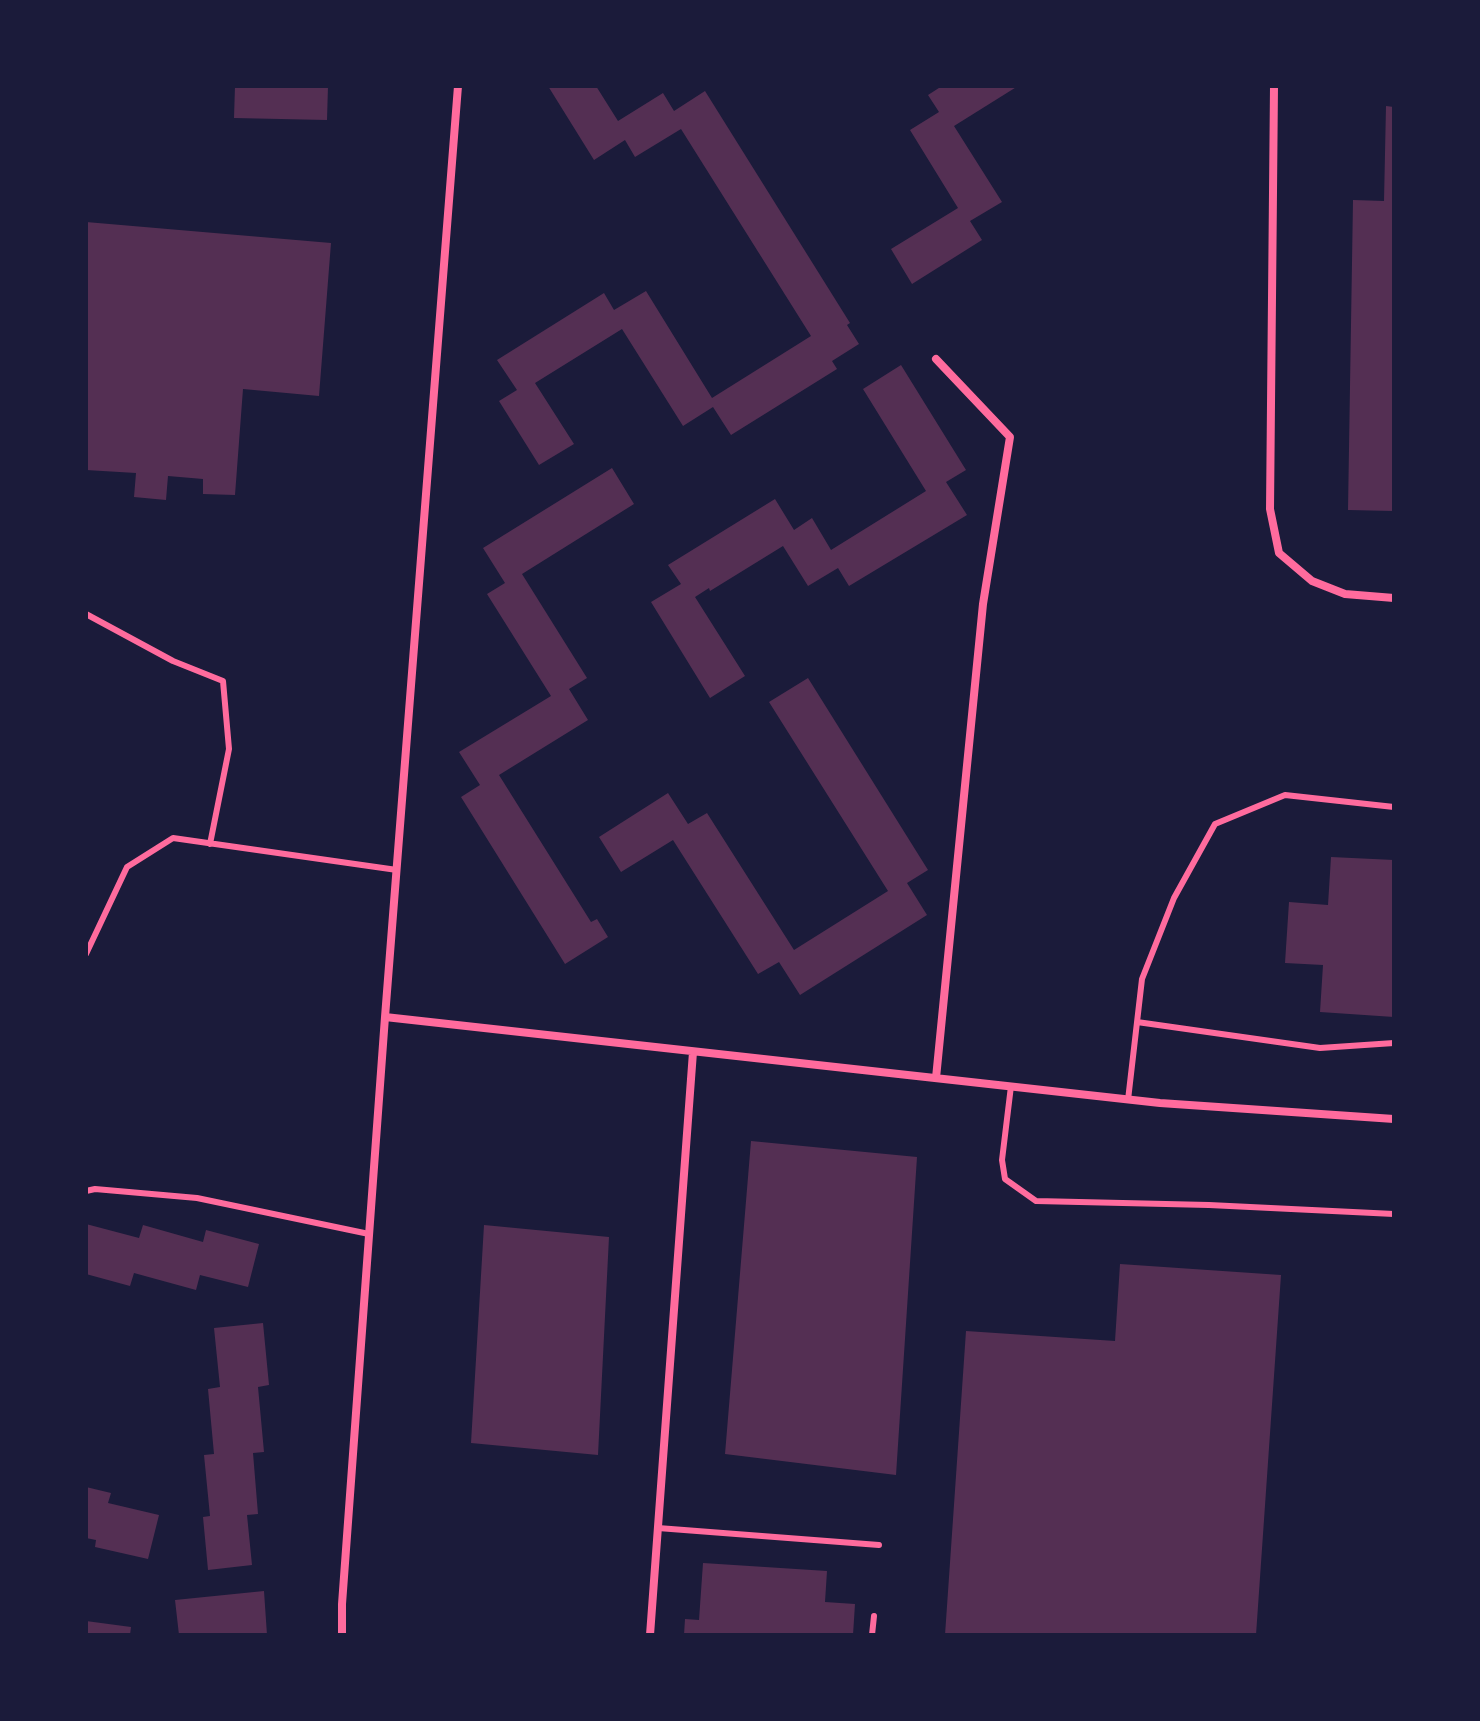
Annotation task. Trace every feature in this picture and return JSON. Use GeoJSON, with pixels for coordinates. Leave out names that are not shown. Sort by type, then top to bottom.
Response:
{"type":"FeatureCollection","features":[{"type":"Feature","properties":{"kind":"street"},"geometry":{"type":"LineString","coordinates":[[342,1635],[385,1017],[458,86]]}},
{"type":"Feature","properties":{"kind":"street"},"geometry":{"type":"LineString","coordinates":[[1274,86],[1270,509],[1279,553],[1312,581],[1334,590],[1345,594],[1394,598]]}},
{"type":"Feature","properties":{"kind":"street"},"geometry":{"type":"LineString","coordinates":[[936,359],[1010,437],[983,604],[936,1078]]}},
{"type":"Feature","properties":{"kind":"street"},"geometry":{"type":"LineString","coordinates":[[385,1017],[1128,1100],[1394,1119]]}},
{"type":"Feature","properties":{"kind":"street"},"geometry":{"type":"LineString","coordinates":[[650,1635],[693,1052]]}},
{"type":"Feature","properties":{"kind":"lane"},"geometry":{"type":"LineString","coordinates":[[86,614],[173,661],[223,681],[229,749],[210,844]]}},
{"type":"Feature","properties":{"kind":"lane"},"geometry":{"type":"LineString","coordinates":[[1128,1100],[1142,979],[1168,911],[1215,824],[1285,795],[1394,807]]}},
{"type":"Feature","properties":{"kind":"lane"},"geometry":{"type":"LineString","coordinates":[[86,954],[127,867],[173,838],[397,870]]}},
{"type":"Feature","properties":{"kind":"lane"},"geometry":{"type":"LineString","coordinates":[[1137,1022],[1320,1048],[1394,1043]]}},
{"type":"Feature","properties":{"kind":"lane"},"geometry":{"type":"LineString","coordinates":[[1011,1086],[1002,1160],[1005,1179],[1036,1201],[1394,1214]]}},
{"type":"Feature","properties":{"kind":"lane"},"geometry":{"type":"LineString","coordinates":[[86,1191],[95,1189],[197,1198],[369,1234]]}},
{"type":"Feature","properties":{"kind":"lane"},"geometry":{"type":"LineString","coordinates":[[658,1528],[879,1545]]}},
{"type":"Feature","properties":{"kind":"lane"},"geometry":{"type":"LineString","coordinates":[[872,1635],[874,1616]]}},
{"type":"Feature","properties":{"kind":"building"},"geometry":{"type":"Polygon","coordinates":[[[235,86],[328,86],[327,120],[234,118],[235,86]]]}},
{"type":"Feature","properties":{"kind":"building"},"geometry":{"type":"Polygon","coordinates":[[[548,86],[596,86],[618,121],[663,93],[674,111],[705,91],[850,323],[847,325],[859,344],[832,361],[837,369],[731,435],[713,407],[683,426],[622,329],[535,383],[574,444],[539,465],[499,401],[517,390],[497,360],[604,293],[614,310],[646,291],[712,398],[811,336],[681,129],[635,157],[625,140],[594,160],[548,86]]]}},
{"type":"Feature","properties":{"kind":"building"},"geometry":{"type":"Polygon","coordinates":[[[942,86],[1018,86],[954,126],[1002,202],[970,221],[982,240],[912,284],[891,249],[958,208],[910,130],[939,112],[928,95],[942,86]]]}},
{"type":"Feature","properties":{"kind":"building"},"geometry":{"type":"Polygon","coordinates":[[[1386,106],[1394,107],[1394,511],[1348,510],[1353,200],[1384,201],[1386,106]]]}},
{"type":"Feature","properties":{"kind":"building"},"geometry":{"type":"Polygon","coordinates":[[[86,222],[331,243],[319,396],[243,389],[235,495],[203,494],[203,479],[168,476],[166,500],[134,497],[136,473],[86,470],[86,222]]]}},
{"type":"Feature","properties":{"kind":"building"},"geometry":{"type":"Polygon","coordinates":[[[901,365],[966,470],[946,482],[967,515],[849,586],[838,568],[808,586],[783,546],[695,597],[745,676],[710,698],[651,602],[681,584],[668,565],[775,499],[794,530],[812,518],[831,550],[926,491],[863,389],[901,365]]]}},
{"type":"Feature","properties":{"kind":"building"},"geometry":{"type":"Polygon","coordinates":[[[612,468],[634,504],[522,574],[587,678],[569,689],[588,720],[499,775],[591,922],[597,919],[608,937],[565,964],[461,797],[480,785],[459,752],[551,696],[487,594],[505,583],[483,548],[612,468]]]}},
{"type":"Feature","properties":{"kind":"building"},"geometry":{"type":"Polygon","coordinates":[[[808,678],[928,870],[907,883],[927,915],[800,995],[779,962],[758,974],[673,840],[621,872],[599,837],[668,793],[688,824],[707,813],[794,950],[888,891],[769,702],[808,678]]]}},
{"type":"Feature","properties":{"kind":"building"},"geometry":{"type":"Polygon","coordinates":[[[1331,857],[1394,860],[1394,1017],[1320,1012],[1323,965],[1285,963],[1289,902],[1328,905],[1331,857]]]}},
{"type":"Feature","properties":{"kind":"building"},"geometry":{"type":"Polygon","coordinates":[[[751,1141],[917,1157],[896,1475],[725,1454],[751,1141]]]}},
{"type":"Feature","properties":{"kind":"building"},"geometry":{"type":"Polygon","coordinates":[[[86,1224],[139,1238],[143,1225],[203,1242],[206,1230],[259,1244],[248,1287],[200,1275],[196,1290],[134,1273],[130,1286],[86,1274],[86,1224]]]}},
{"type":"Feature","properties":{"kind":"building"},"geometry":{"type":"Polygon","coordinates":[[[484,1225],[609,1237],[598,1455],[471,1443],[484,1225]]]}},
{"type":"Feature","properties":{"kind":"building"},"geometry":{"type":"Polygon","coordinates":[[[1120,1264],[1281,1275],[1256,1635],[945,1635],[966,1331],[1115,1341],[1120,1264]]]}},
{"type":"Feature","properties":{"kind":"building"},"geometry":{"type":"Polygon","coordinates":[[[263,1323],[269,1385],[258,1387],[264,1452],[253,1453],[258,1514],[247,1515],[252,1565],[208,1570],[203,1517],[210,1516],[204,1455],[214,1454],[208,1389],[220,1387],[214,1328],[263,1323]]]}},
{"type":"Feature","properties":{"kind":"building"},"geometry":{"type":"Polygon","coordinates":[[[86,1487],[111,1493],[108,1503],[159,1515],[148,1559],[95,1547],[96,1540],[86,1538],[86,1487]]]}},
{"type":"Feature","properties":{"kind":"building"},"geometry":{"type":"Polygon","coordinates":[[[703,1563],[827,1571],[825,1602],[855,1604],[853,1635],[684,1635],[685,1619],[699,1620],[703,1563]]]}},
{"type":"Feature","properties":{"kind":"building"},"geometry":{"type":"Polygon","coordinates":[[[264,1591],[267,1635],[179,1635],[175,1600],[264,1591]]]}},
{"type":"Feature","properties":{"kind":"building"},"geometry":{"type":"Polygon","coordinates":[[[86,1621],[131,1627],[130,1635],[86,1635],[86,1621]]]}}]}
